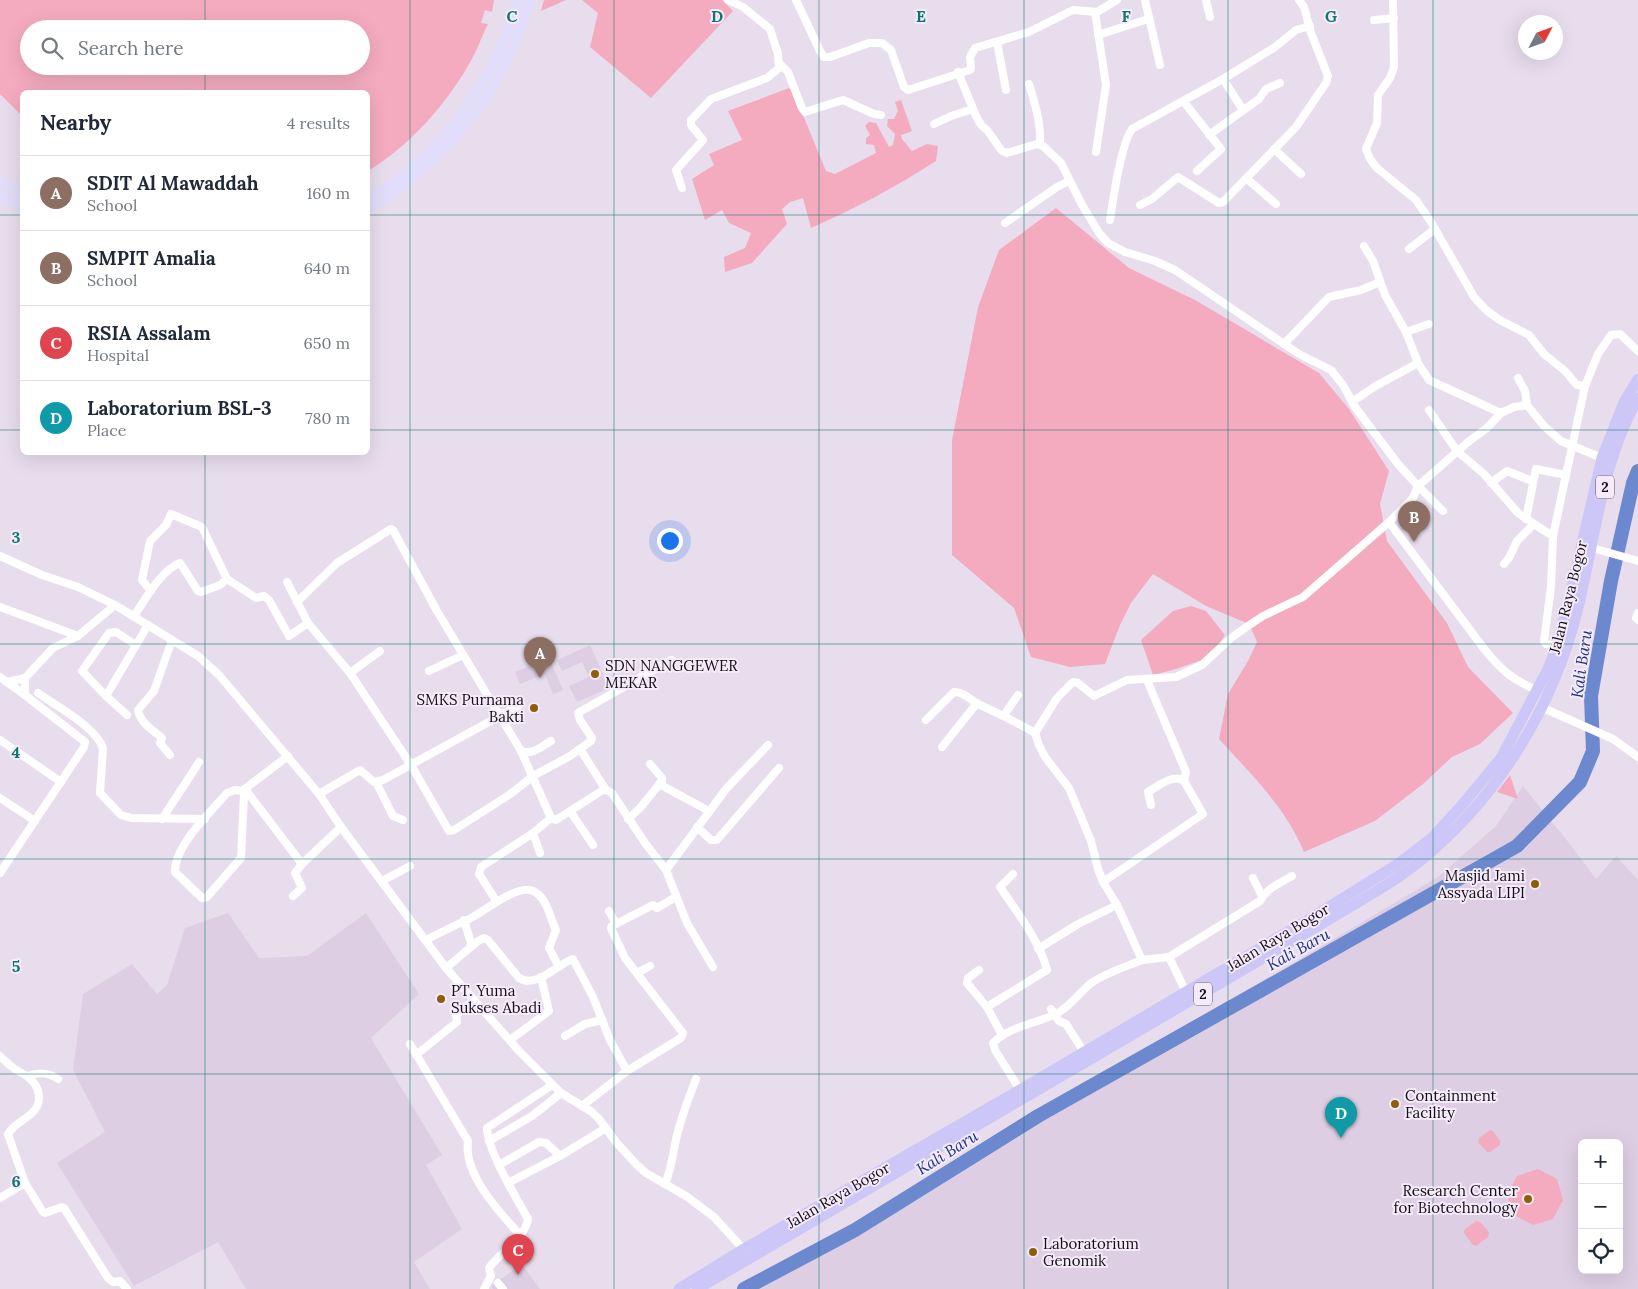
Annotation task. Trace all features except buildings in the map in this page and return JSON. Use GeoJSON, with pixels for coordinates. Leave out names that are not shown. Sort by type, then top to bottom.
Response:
{"type":"FeatureCollection","features":[{"type":"Feature","properties":{"kind":"highway","name":"Jalan Raya Bogor"},"geometry":{"type":"LineString","coordinates":[[679,1289],[747,1253],[1200,990],[1326,921],[1406,872],[1443,841],[1469,814],[1510,765],[1558,673],[1567,648],[1602,458],[1624,402],[1638,380]]}},
{"type":"Feature","properties":{"kind":"highway","name":"Jalan Raya Bogor"},"geometry":{"type":"LineString","coordinates":[[697,1289],[747,1253],[1020,1090],[1186,992],[1200,990],[1398,864],[1432,836],[1464,804],[1501,758],[1538,691],[1557,646],[1612,462],[1632,408],[1638,398]]}},
{"type":"Feature","properties":{"kind":"main road"},"geometry":{"type":"LineString","coordinates":[[370,197],[402,174],[430,150],[456,122],[478,91],[496,58],[511,24],[518,0]]}},
{"type":"Feature","properties":{"kind":"main road"},"geometry":{"type":"LineString","coordinates":[[370,208],[398,190],[426,168],[474,116],[510,55],[530,0]]}},
{"type":"Feature","properties":{"kind":"main road"},"geometry":{"type":"LineString","coordinates":[[0,180],[20,194]]}},
{"type":"Feature","properties":{"kind":"main road"},"geometry":{"type":"LineString","coordinates":[[0,196],[20,208]]}},
{"type":"Feature","properties":{"kind":"street"},"geometry":{"type":"LineString","coordinates":[[741,6],[749,0]]}},
{"type":"Feature","properties":{"kind":"street"},"geometry":{"type":"LineString","coordinates":[[796,0],[824,57],[830,57],[869,43],[882,42],[891,50],[904,87],[908,90],[971,69],[970,57],[973,49],[1029,32],[1073,10],[1095,12],[1117,0]]}},
{"type":"Feature","properties":{"kind":"street"},"geometry":{"type":"LineString","coordinates":[[1145,0],[1160,65]]}},
{"type":"Feature","properties":{"kind":"street"},"geometry":{"type":"LineString","coordinates":[[1206,0],[1210,17]]}},
{"type":"Feature","properties":{"kind":"street"},"geometry":{"type":"LineString","coordinates":[[1140,205],[1152,199],[1176,177],[1188,182],[1220,203],[1296,127],[1328,80],[1304,7],[1299,0]]}},
{"type":"Feature","properties":{"kind":"street"},"geometry":{"type":"LineString","coordinates":[[1393,0],[1394,67],[1390,78],[1378,93],[1378,123],[1366,150],[1367,154],[1377,168],[1416,200],[1474,297],[1486,310],[1498,319],[1529,335],[1544,354],[1565,371],[1578,385],[1586,386]]}},
{"type":"Feature","properties":{"kind":"street"},"geometry":{"type":"LineString","coordinates":[[729,1],[741,6],[770,29],[780,64],[788,72],[805,112],[843,100],[880,115]]}},
{"type":"Feature","properties":{"kind":"street"},"geometry":{"type":"LineString","coordinates":[[1095,12],[1106,76],[1096,152]]}},
{"type":"Feature","properties":{"kind":"street"},"geometry":{"type":"LineString","coordinates":[[1374,20],[1394,18]]}},
{"type":"Feature","properties":{"kind":"street"},"geometry":{"type":"LineString","coordinates":[[1098,35],[1148,19]]}},
{"type":"Feature","properties":{"kind":"street"},"geometry":{"type":"LineString","coordinates":[[1110,220],[1115,188],[1130,132],[1140,124],[1224,79],[1275,47],[1296,30],[1310,26]]}},
{"type":"Feature","properties":{"kind":"street"},"geometry":{"type":"LineString","coordinates":[[997,42],[1006,90]]}},
{"type":"Feature","properties":{"kind":"street"},"geometry":{"type":"LineString","coordinates":[[682,188],[676,170],[703,140],[691,125],[691,120],[711,99],[767,78],[776,71],[780,64]]}},
{"type":"Feature","properties":{"kind":"street"},"geometry":{"type":"LineString","coordinates":[[958,72],[981,125],[1004,153],[1040,144]]}},
{"type":"Feature","properties":{"kind":"street"},"geometry":{"type":"LineString","coordinates":[[1224,79],[1243,110]]}},
{"type":"Feature","properties":{"kind":"street"},"geometry":{"type":"LineString","coordinates":[[1209,134],[1259,99],[1266,88],[1280,83]]}},
{"type":"Feature","properties":{"kind":"street"},"geometry":{"type":"LineString","coordinates":[[1029,84],[1038,111],[1041,130],[1040,144]]}},
{"type":"Feature","properties":{"kind":"street"},"geometry":{"type":"LineString","coordinates":[[1184,102],[1221,149],[1197,171]]}},
{"type":"Feature","properties":{"kind":"street"},"geometry":{"type":"LineString","coordinates":[[934,124],[973,109]]}},
{"type":"Feature","properties":{"kind":"street"},"geometry":{"type":"LineString","coordinates":[[1040,144],[1061,162],[1069,181],[1099,232],[1108,243],[1125,252],[1155,261],[1175,270],[1284,344],[1331,370],[1398,464],[1443,511]]}},
{"type":"Feature","properties":{"kind":"street"},"geometry":{"type":"LineString","coordinates":[[1274,149],[1301,174]]}},
{"type":"Feature","properties":{"kind":"street"},"geometry":{"type":"LineString","coordinates":[[1246,178],[1276,204]]}},
{"type":"Feature","properties":{"kind":"street"},"geometry":{"type":"LineString","coordinates":[[1005,223],[1057,187],[1069,181]]}},
{"type":"Feature","properties":{"kind":"street"},"geometry":{"type":"LineString","coordinates":[[1409,249],[1434,229]]}},
{"type":"Feature","properties":{"kind":"street"},"geometry":{"type":"LineString","coordinates":[[1364,246],[1373,260],[1385,295],[1406,332],[1418,363],[1429,380],[1502,414]]}},
{"type":"Feature","properties":{"kind":"street"},"geometry":{"type":"LineString","coordinates":[[1284,344],[1329,297],[1361,290],[1380,282]]}},
{"type":"Feature","properties":{"kind":"street"},"geometry":{"type":"LineString","coordinates":[[1406,332],[1429,324]]}},
{"type":"Feature","properties":{"kind":"street"},"geometry":{"type":"LineString","coordinates":[[1557,646],[1546,644],[1544,641],[1551,587],[1553,536],[1586,386],[1598,354],[1611,334],[1620,334],[1638,350]]}},
{"type":"Feature","properties":{"kind":"street"},"geometry":{"type":"LineString","coordinates":[[1352,402],[1374,387],[1418,363]]}},
{"type":"Feature","properties":{"kind":"street"},"geometry":{"type":"LineString","coordinates":[[1518,378],[1524,391],[1527,405],[1535,417],[1562,441],[1602,458]]}},
{"type":"Feature","properties":{"kind":"street"},"geometry":{"type":"LineString","coordinates":[[1035,733],[1058,698],[1073,682],[1078,683],[1094,696],[1098,696],[1127,680],[1176,677],[1202,665],[1231,638],[1248,626],[1263,616],[1303,596],[1389,522],[1413,498],[1418,486],[1457,451],[1502,414],[1514,407],[1527,405]]}},
{"type":"Feature","properties":{"kind":"street"},"geometry":{"type":"LineString","coordinates":[[1429,410],[1457,451],[1484,474],[1518,513],[1553,536]]}},
{"type":"Feature","properties":{"kind":"street"},"geometry":{"type":"LineString","coordinates":[[1526,518],[1532,481],[1537,468],[1566,475]]}},
{"type":"Feature","properties":{"kind":"street"},"geometry":{"type":"LineString","coordinates":[[1491,483],[1507,471],[1532,481]]}},
{"type":"Feature","properties":{"kind":"street"},"geometry":{"type":"LineString","coordinates":[[151,590],[142,580],[150,541],[166,525],[171,514],[202,527],[227,579],[256,598],[264,596],[269,600],[289,636],[308,623]]}},
{"type":"Feature","properties":{"kind":"street"},"geometry":{"type":"LineString","coordinates":[[1389,522],[1494,660],[1514,680],[1538,691]]}},
{"type":"Feature","properties":{"kind":"street"},"geometry":{"type":"LineString","coordinates":[[1504,564],[1517,541],[1534,524]]}},
{"type":"Feature","properties":{"kind":"street"},"geometry":{"type":"LineString","coordinates":[[297,602],[337,563],[391,529],[397,534],[437,611],[521,751],[551,818],[556,820],[606,790]]}},
{"type":"Feature","properties":{"kind":"street"},"geometry":{"type":"LineString","coordinates":[[1586,547],[1637,561]]}},
{"type":"Feature","properties":{"kind":"street"},"geometry":{"type":"LineString","coordinates":[[0,556],[42,575],[78,587],[134,616],[198,656],[219,675],[319,794],[446,968],[510,1040],[552,1085],[592,1112],[636,1164],[686,1196],[714,1217],[747,1253]]}},
{"type":"Feature","properties":{"kind":"street"},"geometry":{"type":"LineString","coordinates":[[134,616],[151,590],[168,572],[180,563],[198,591],[204,592],[220,585],[227,579]]}},
{"type":"Feature","properties":{"kind":"street"},"geometry":{"type":"LineString","coordinates":[[287,582],[308,623],[350,673],[411,765],[449,831],[509,795],[533,776],[580,749],[592,739],[578,713],[671,660]]}},
{"type":"Feature","properties":{"kind":"street"},"geometry":{"type":"LineString","coordinates":[[3,680],[25,678],[53,648],[78,636],[115,606]]}},
{"type":"Feature","properties":{"kind":"street"},"geometry":{"type":"LineString","coordinates":[[0,607],[78,636]]}},
{"type":"Feature","properties":{"kind":"street"},"geometry":{"type":"LineString","coordinates":[[1638,613],[1636,618],[1638,620]]}},
{"type":"Feature","properties":{"kind":"street"},"geometry":{"type":"LineString","coordinates":[[106,696],[148,626]]}},
{"type":"Feature","properties":{"kind":"street"},"geometry":{"type":"LineString","coordinates":[[127,715],[82,672],[82,669],[109,633],[116,632],[136,645]]}},
{"type":"Feature","properties":{"kind":"street"},"geometry":{"type":"LineString","coordinates":[[170,755],[160,744],[162,737],[139,716],[138,710],[154,691],[172,640]]}},
{"type":"Feature","properties":{"kind":"street"},"geometry":{"type":"LineString","coordinates":[[350,673],[380,651]]}},
{"type":"Feature","properties":{"kind":"street"},"geometry":{"type":"LineString","coordinates":[[429,672],[463,655]]}},
{"type":"Feature","properties":{"kind":"street"},"geometry":{"type":"LineString","coordinates":[[25,678],[25,694]]}},
{"type":"Feature","properties":{"kind":"street"},"geometry":{"type":"LineString","coordinates":[[0,873],[84,747],[85,741],[25,694],[3,680]]}},
{"type":"Feature","properties":{"kind":"street"},"geometry":{"type":"LineString","coordinates":[[1147,680],[1186,772],[1184,781]]}},
{"type":"Feature","properties":{"kind":"street"},"geometry":{"type":"LineString","coordinates":[[926,720],[954,692],[958,692],[1035,733],[1045,757],[1069,788],[1091,840],[1103,882],[1117,905],[1142,960]]}},
{"type":"Feature","properties":{"kind":"street"},"geometry":{"type":"LineString","coordinates":[[38,693],[82,724],[101,743],[103,748],[99,788],[101,796],[124,816],[162,819],[205,819]]}},
{"type":"Feature","properties":{"kind":"street"},"geometry":{"type":"LineString","coordinates":[[1004,715],[1018,695]]}},
{"type":"Feature","properties":{"kind":"street"},"geometry":{"type":"LineString","coordinates":[[942,747],[977,703]]}},
{"type":"Feature","properties":{"kind":"street"},"geometry":{"type":"LineString","coordinates":[[376,782],[411,765],[518,706]]}},
{"type":"Feature","properties":{"kind":"street"},"geometry":{"type":"LineString","coordinates":[[1541,707],[1582,727],[1613,739],[1638,757]]}},
{"type":"Feature","properties":{"kind":"street"},"geometry":{"type":"LineString","coordinates":[[0,740],[61,782]]}},
{"type":"Feature","properties":{"kind":"street"},"geometry":{"type":"LineString","coordinates":[[521,751],[529,753],[551,741]]}},
{"type":"Feature","properties":{"kind":"street"},"geometry":{"type":"LineString","coordinates":[[666,870],[726,789],[768,745]]}},
{"type":"Feature","properties":{"kind":"street"},"geometry":{"type":"LineString","coordinates":[[580,749],[606,790],[612,793],[628,819],[666,870],[687,923],[713,967]]}},
{"type":"Feature","properties":{"kind":"street"},"geometry":{"type":"LineString","coordinates":[[244,790],[241,858],[207,897],[199,897],[174,872],[174,863],[188,838],[227,793],[244,790],[288,756]]}},
{"type":"Feature","properties":{"kind":"street"},"geometry":{"type":"LineString","coordinates":[[162,819],[199,762]]}},
{"type":"Feature","properties":{"kind":"street"},"geometry":{"type":"LineString","coordinates":[[628,819],[640,808],[662,781],[662,778],[650,764]]}},
{"type":"Feature","properties":{"kind":"street"},"geometry":{"type":"LineString","coordinates":[[697,827],[711,840],[716,840],[779,768]]}},
{"type":"Feature","properties":{"kind":"street"},"geometry":{"type":"LineString","coordinates":[[319,794],[360,770],[376,782],[393,816],[403,820]]}},
{"type":"Feature","properties":{"kind":"street"},"geometry":{"type":"LineString","coordinates":[[1103,882],[1203,814],[1184,781],[1180,778],[1175,778],[1148,792],[1151,805]]}},
{"type":"Feature","properties":{"kind":"street"},"geometry":{"type":"LineString","coordinates":[[659,784],[709,811]]}},
{"type":"Feature","properties":{"kind":"street"},"geometry":{"type":"LineString","coordinates":[[244,790],[302,864]]}},
{"type":"Feature","properties":{"kind":"street"},"geometry":{"type":"LineString","coordinates":[[0,798],[35,821]]}},
{"type":"Feature","properties":{"kind":"street"},"geometry":{"type":"LineString","coordinates":[[570,811],[593,846]]}},
{"type":"Feature","properties":{"kind":"street"},"geometry":{"type":"LineString","coordinates":[[497,902],[481,877],[481,867],[533,833],[551,818]]}},
{"type":"Feature","properties":{"kind":"street"},"geometry":{"type":"LineString","coordinates":[[293,896],[302,888],[294,874],[302,864],[342,827]]}},
{"type":"Feature","properties":{"kind":"street"},"geometry":{"type":"LineString","coordinates":[[533,833],[540,853]]}},
{"type":"Feature","properties":{"kind":"street"},"geometry":{"type":"LineString","coordinates":[[0,857],[8,862]]}},
{"type":"Feature","properties":{"kind":"street"},"geometry":{"type":"LineString","coordinates":[[382,881],[410,866]]}},
{"type":"Feature","properties":{"kind":"street"},"geometry":{"type":"LineString","coordinates":[[987,1007],[1047,969],[1025,924],[1000,887],[1013,874]]}},
{"type":"Feature","properties":{"kind":"street"},"geometry":{"type":"LineString","coordinates":[[1020,1090],[995,1050],[993,1043],[1002,1035],[1053,1012],[1104,976],[1142,960],[1169,957],[1260,901],[1262,896],[1274,886],[1292,876]]}},
{"type":"Feature","properties":{"kind":"street"},"geometry":{"type":"LineString","coordinates":[[1252,878],[1262,896]]}},
{"type":"Feature","properties":{"kind":"street"},"geometry":{"type":"LineString","coordinates":[[426,940],[497,902],[522,890],[530,890],[543,900],[556,930],[549,948],[560,967]]}},
{"type":"Feature","properties":{"kind":"street"},"geometry":{"type":"LineString","coordinates":[[611,926],[653,905],[657,908],[676,897]]}},
{"type":"Feature","properties":{"kind":"street"},"geometry":{"type":"LineString","coordinates":[[1038,949],[1078,924],[1117,905]]}},
{"type":"Feature","properties":{"kind":"street"},"geometry":{"type":"LineString","coordinates":[[609,911],[615,922],[611,926]]}},
{"type":"Feature","properties":{"kind":"street"},"geometry":{"type":"LineString","coordinates":[[464,920],[471,942],[470,947]]}},
{"type":"Feature","properties":{"kind":"street"},"geometry":{"type":"LineString","coordinates":[[582,1106],[626,1071],[678,1040],[683,1034],[625,958],[611,926]]}},
{"type":"Feature","properties":{"kind":"street"},"geometry":{"type":"LineString","coordinates":[[446,968],[470,947],[486,938],[521,979],[528,980],[541,977],[571,959],[573,960],[593,997],[610,1040],[626,1071]]}},
{"type":"Feature","properties":{"kind":"street"},"geometry":{"type":"LineString","coordinates":[[1169,957],[1186,992]]}},
{"type":"Feature","properties":{"kind":"street"},"geometry":{"type":"LineString","coordinates":[[637,973],[650,966]]}},
{"type":"Feature","properties":{"kind":"street"},"geometry":{"type":"LineString","coordinates":[[979,970],[968,978],[967,982],[987,1007],[1002,1035]]}},
{"type":"Feature","properties":{"kind":"street"},"geometry":{"type":"LineString","coordinates":[[510,1040],[549,1011],[541,977]]}},
{"type":"Feature","properties":{"kind":"street"},"geometry":{"type":"LineString","coordinates":[[416,1054],[457,1022],[456,1015],[474,1000]]}},
{"type":"Feature","properties":{"kind":"street"},"geometry":{"type":"LineString","coordinates":[[1053,1012],[1059,1020],[1066,1024],[1084,1052]]}},
{"type":"Feature","properties":{"kind":"street"},"geometry":{"type":"LineString","coordinates":[[565,1036],[585,1024],[602,1020]]}},
{"type":"Feature","properties":{"kind":"street"},"geometry":{"type":"LineString","coordinates":[[410,1044],[468,1141],[467,1151],[482,1187],[506,1220],[520,1235]]}},
{"type":"Feature","properties":{"kind":"street"},"geometry":{"type":"LineString","coordinates":[[0,1056],[7,1064],[28,1076],[38,1089],[38,1105],[34,1112],[11,1129],[8,1134],[26,1183],[43,1212],[64,1208],[108,1278],[112,1282],[120,1281],[126,1289]]}},
{"type":"Feature","properties":{"kind":"street"},"geometry":{"type":"LineString","coordinates":[[28,1076],[37,1073],[48,1074],[58,1079]]}},
{"type":"Feature","properties":{"kind":"street"},"geometry":{"type":"LineString","coordinates":[[665,1184],[672,1167],[675,1140],[682,1114],[696,1079]]}},
{"type":"Feature","properties":{"kind":"street"},"geometry":{"type":"LineString","coordinates":[[484,1289],[491,1276],[489,1268],[520,1235],[528,1219],[499,1165],[489,1141],[488,1126],[552,1085]]}},
{"type":"Feature","properties":{"kind":"street"},"geometry":{"type":"LineString","coordinates":[[489,1141],[532,1116],[561,1092]]}},
{"type":"Feature","properties":{"kind":"street"},"geometry":{"type":"LineString","coordinates":[[508,1183],[560,1156],[606,1128]]}},
{"type":"Feature","properties":{"kind":"street"},"geometry":{"type":"LineString","coordinates":[[499,1165],[539,1142],[546,1143],[560,1156]]}},
{"type":"Feature","properties":{"kind":"street"},"geometry":{"type":"LineString","coordinates":[[0,1198],[26,1183]]}},
{"type":"Feature","properties":{"kind":"shaded area"},"geometry":{"type":"Polygon","coordinates":[[[0,0],[494,0],[492,12],[485,10],[481,23],[488,24],[474,56],[448,96],[411,138],[370,170],[370,90],[20,90],[20,114],[0,94],[0,0]]]}},
{"type":"Feature","properties":{"kind":"shaded area"},"geometry":{"type":"Polygon","coordinates":[[[544,0],[566,0],[541,11],[544,0]]]}},
{"type":"Feature","properties":{"kind":"shaded area"},"geometry":{"type":"Polygon","coordinates":[[[582,0],[722,0],[733,11],[651,98],[590,47],[598,13],[582,0]]]}},
{"type":"Feature","properties":{"kind":"shaded area"},"geometry":{"type":"Polygon","coordinates":[[[789,88],[793,91],[826,171],[835,174],[876,153],[874,145],[866,144],[866,138],[870,135],[865,126],[869,122],[876,123],[889,147],[893,145],[895,134],[887,126],[888,119],[894,119],[898,111],[895,102],[901,100],[912,131],[901,135],[902,139],[912,151],[927,144],[938,146],[936,161],[875,197],[811,228],[803,198],[790,202],[782,209],[787,224],[752,263],[725,272],[724,257],[745,248],[751,233],[729,223],[722,210],[705,220],[692,179],[714,165],[709,154],[742,140],[728,111],[789,88]]]}},
{"type":"Feature","properties":{"kind":"shaded area"},"geometry":{"type":"Polygon","coordinates":[[[1056,208],[1129,268],[1195,300],[1319,373],[1349,409],[1389,471],[1380,504],[1387,541],[1447,623],[1468,667],[1513,713],[1480,744],[1452,757],[1423,784],[1375,821],[1304,852],[1278,806],[1219,739],[1228,694],[1257,642],[1249,624],[1206,606],[1153,574],[1131,603],[1105,664],[1070,667],[1031,657],[1014,608],[952,555],[952,440],[978,307],[999,250],[1056,208]]]}},
{"type":"Feature","properties":{"kind":"shaded area"},"geometry":{"type":"Polygon","coordinates":[[[1191,606],[1206,611],[1225,635],[1210,657],[1153,675],[1141,640],[1173,611],[1191,606]]]}},
{"type":"Feature","properties":{"kind":"shaded area","name":"SDN NANGGEWER MEKAR"},"geometry":{"type":"Polygon","coordinates":[[[590,645],[609,688],[577,702],[569,686],[589,677],[582,662],[562,671],[557,660],[590,645]]]}},
{"type":"Feature","properties":{"kind":"shaded area"},"geometry":{"type":"Polygon","coordinates":[[[549,658],[563,690],[553,694],[545,674],[520,684],[515,672],[549,658]]]}},
{"type":"Feature","properties":{"kind":"shaded area"},"geometry":{"type":"Polygon","coordinates":[[[1510,775],[1518,799],[1497,792],[1510,775]]]}},
{"type":"Feature","properties":{"kind":"shaded area"},"geometry":{"type":"Polygon","coordinates":[[[1523,786],[1596,879],[1616,856],[1638,880],[1638,1289],[745,1289],[1438,877],[1496,826],[1523,786]]]}},
{"type":"Feature","properties":{"kind":"shaded area"},"geometry":{"type":"Polygon","coordinates":[[[228,913],[259,958],[307,956],[366,913],[419,994],[371,1038],[442,1155],[426,1165],[462,1229],[414,1262],[430,1289],[246,1289],[218,1242],[134,1286],[57,1163],[105,1132],[73,1070],[83,994],[132,964],[157,994],[167,985],[185,928],[228,913]]]}},
{"type":"Feature","properties":{"kind":"shaded area"},"geometry":{"type":"Polygon","coordinates":[[[1490,1130],[1493,1131],[1500,1141],[1500,1145],[1487,1152],[1478,1142],[1479,1138],[1490,1130]]]}},
{"type":"Feature","properties":{"kind":"shaded area"},"geometry":{"type":"Polygon","coordinates":[[[1538,1169],[1557,1179],[1563,1200],[1553,1219],[1533,1225],[1514,1215],[1507,1195],[1517,1176],[1538,1169]]]}},
{"type":"Feature","properties":{"kind":"shaded area"},"geometry":{"type":"Polygon","coordinates":[[[1476,1221],[1480,1222],[1489,1232],[1488,1237],[1476,1246],[1473,1245],[1464,1233],[1464,1230],[1476,1221]]]}},
{"type":"Feature","properties":{"kind":"shaded area"},"geometry":{"type":"Polygon","coordinates":[[[522,1264],[540,1289],[493,1289],[491,1286],[522,1264]]]}},
{"type":"Feature","properties":{"kind":"waterway","name":"Kali Baru"},"geometry":{"type":"LineString","coordinates":[[744,1289],[855,1230],[1038,1116],[1517,846],[1580,782],[1593,751],[1591,696],[1611,581],[1633,483],[1638,471]]}},
{"type":"Feature","properties":{"kind":"place","name":"SMPIT Amalia"},"geometry":{"type":"Point","coordinates":[1414,542]}},
{"type":"Feature","properties":{"kind":"place","name":"SDN NANGGEWER MEKAR"},"geometry":{"type":"Point","coordinates":[595,674]}},
{"type":"Feature","properties":{"kind":"place","name":"SDIT Al Mawaddah"},"geometry":{"type":"Point","coordinates":[540,678]}},
{"type":"Feature","properties":{"kind":"place","name":"SMKS Purnama Bakti"},"geometry":{"type":"Point","coordinates":[534,708]}},
{"type":"Feature","properties":{"kind":"place","name":"Masjid Jami Assyada LIPI"},"geometry":{"type":"Point","coordinates":[1535,884]}},
{"type":"Feature","properties":{"kind":"place","name":"PT. Yuma Sukses Abadi"},"geometry":{"type":"Point","coordinates":[441,999]}},
{"type":"Feature","properties":{"kind":"place","name":"Containment Facility"},"geometry":{"type":"Point","coordinates":[1395,1104]}},
{"type":"Feature","properties":{"kind":"place","name":"Laboratorium BSL-3"},"geometry":{"type":"Point","coordinates":[1341,1138]}},
{"type":"Feature","properties":{"kind":"place","name":"Research Center for Biotechnology"},"geometry":{"type":"Point","coordinates":[1528,1199]}},
{"type":"Feature","properties":{"kind":"place","name":"Laboratorium Genomik"},"geometry":{"type":"Point","coordinates":[1033,1252]}},
{"type":"Feature","properties":{"kind":"place","name":"RSIA Assalam"},"geometry":{"type":"Point","coordinates":[518,1275]}}]}
